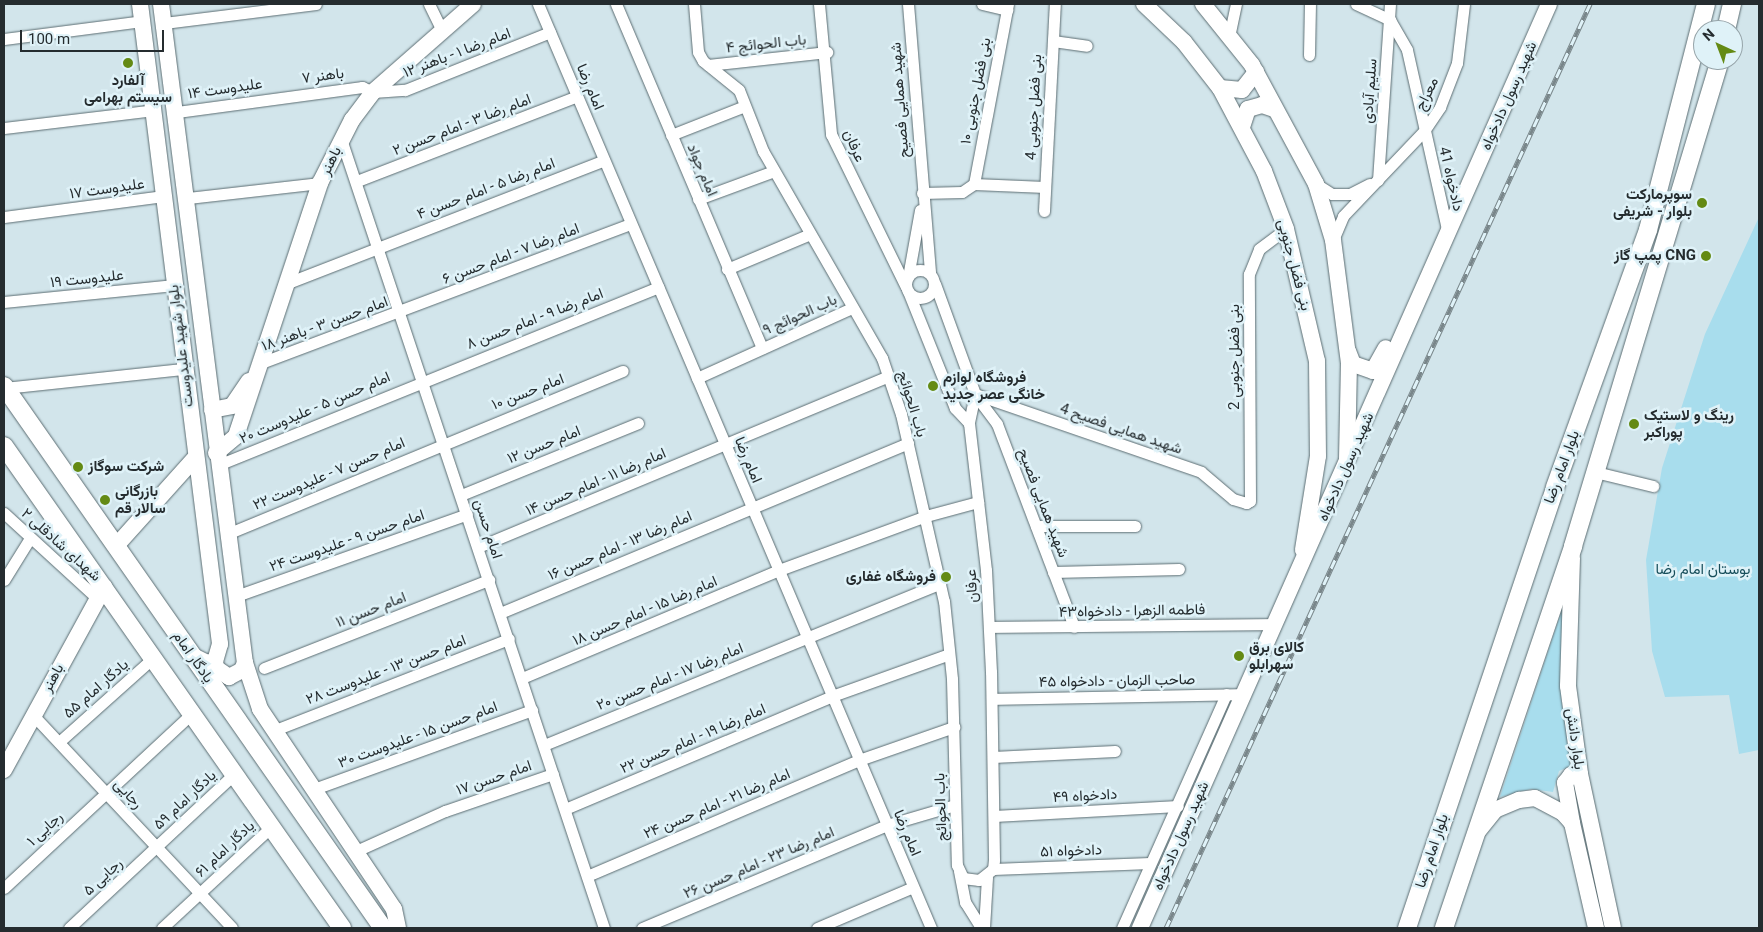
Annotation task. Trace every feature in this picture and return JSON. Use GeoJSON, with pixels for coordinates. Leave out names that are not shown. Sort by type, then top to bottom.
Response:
{"type":"FeatureCollection","features":[{"type":"Feature","properties":{"kind":"main road","name":"بلوار شهید علیدوست"},"geometry":{"type":"LineString","coordinates":[[140,4],[195,458],[220,644],[215,661]]}},
{"type":"Feature","properties":{"kind":"main road","name":"بلوار شهید علیدوست"},"geometry":{"type":"LineString","coordinates":[[161,4],[178,112],[217,459],[245,663],[260,709],[394,910],[398,928]]}},
{"type":"Feature","properties":{"kind":"main road","name":"باهنر"},"geometry":{"type":"LineString","coordinates":[[217,459],[236,436],[258,364],[320,182],[341,139],[373,92],[441,29],[473,4]]}},
{"type":"Feature","properties":{"kind":"main road","name":"بنی فضل جنوبی"},"geometry":{"type":"LineString","coordinates":[[1144,4],[1184,42],[1220,88],[1242,127],[1286,229],[1316,361],[1318,456],[1300,568]]}},
{"type":"Feature","properties":{"kind":"main road"},"geometry":{"type":"LineString","coordinates":[[1203,4],[1230,32],[1256,72],[1274,109],[1316,184],[1333,240],[1347,348],[1346,470]]}},
{"type":"Feature","properties":{"kind":"main road","name":"شهید رسول دادخواه"},"geometry":{"type":"LineString","coordinates":[[1140,928],[1300,568],[1346,470],[1426,280],[1549,4]]}},
{"type":"Feature","properties":{"kind":"main road","name":"بلوار امام رضا"},"geometry":{"type":"LineString","coordinates":[[1407,928],[1552,496],[1648,230],[1706,4]]}},
{"type":"Feature","properties":{"kind":"main road"},"geometry":{"type":"LineString","coordinates":[[1728,20],[1732,4]]}},
{"type":"Feature","properties":{"kind":"main road","name":"بلوار امام رضا"},"geometry":{"type":"LineString","coordinates":[[1444,928],[1472,840],[1573,546],[1717,70]]}},
{"type":"Feature","properties":{"kind":"main road"},"geometry":{"type":"LineString","coordinates":[[1220,88],[1242,90],[1256,72]]}},
{"type":"Feature","properties":{"kind":"main road"},"geometry":{"type":"LineString","coordinates":[[1242,127],[1248,108],[1262,105],[1274,109]]}},
{"type":"Feature","properties":{"kind":"main road"},"geometry":{"type":"LineString","coordinates":[[1347,348],[1353,364],[1373,371],[1408,295],[1426,280]]}},
{"type":"Feature","properties":{"kind":"main road","name":"باهنر"},"geometry":{"type":"LineString","coordinates":[[212,410],[238,400],[258,364]]}},
{"type":"Feature","properties":{"kind":"main road","name":"یادگار امام"},"geometry":{"type":"LineString","coordinates":[[4,387],[383,928]]}},
{"type":"Feature","properties":{"kind":"main road"},"geometry":{"type":"LineString","coordinates":[[4,446],[101,593],[154,658],[342,928]]}},
{"type":"Feature","properties":{"kind":"main road"},"geometry":{"type":"LineString","coordinates":[[116,546],[195,458]]}},
{"type":"Feature","properties":{"kind":"main road","name":"بلوار دانش"},"geometry":{"type":"LineString","coordinates":[[1573,546],[1568,686],[1580,774],[1613,928]]}},
{"type":"Feature","properties":{"kind":"main road","name":"باهنر"},"geometry":{"type":"LineString","coordinates":[[4,770],[101,593]]}},
{"type":"Feature","properties":{"kind":"main road"},"geometry":{"type":"LineString","coordinates":[[191,655],[207,663],[215,661],[216,668],[228,676],[236,675],[245,663]]}},
{"type":"Feature","properties":{"kind":"main road"},"geometry":{"type":"LineString","coordinates":[[1580,774],[1571,775],[1565,783],[1572,823],[1596,928]]}},
{"type":"Feature","properties":{"kind":"main road"},"geometry":{"type":"LineString","coordinates":[[1472,840],[1494,810],[1519,800],[1535,798],[1563,812],[1572,823]]}},
{"type":"Feature","properties":{"kind":"street"},"geometry":{"type":"LineString","coordinates":[[164,23],[316,4]]}},
{"type":"Feature","properties":{"kind":"street"},"geometry":{"type":"LineString","coordinates":[[430,4],[441,29]]}},
{"type":"Feature","properties":{"kind":"street","name":"امام رضا"},"geometry":{"type":"LineString","coordinates":[[538,4],[931,928]]}},
{"type":"Feature","properties":{"kind":"street","name":"امام جواد"},"geometry":{"type":"LineString","coordinates":[[616,4],[762,348]]}},
{"type":"Feature","properties":{"kind":"street","name":"باب الحوائج"},"geometry":{"type":"LineString","coordinates":[[694,4],[698,52],[708,65],[739,90],[774,171],[888,376],[908,443],[940,583],[949,654],[954,727],[958,865],[964,902],[983,928]]}},
{"type":"Feature","properties":{"kind":"street","name":"عرفان"},"geometry":{"type":"LineString","coordinates":[[819,4],[827,52],[831,134],[907,285],[955,408],[969,423],[989,627],[992,699],[994,816],[990,873],[983,928]]}},
{"type":"Feature","properties":{"kind":"street","name":"شهید همایی فصیح"},"geometry":{"type":"LineString","coordinates":[[908,4],[922,193],[932,279],[975,394],[997,424],[1074,627]]}},
{"type":"Feature","properties":{"kind":"street"},"geometry":{"type":"LineString","coordinates":[[982,4],[1008,7]]}},
{"type":"Feature","properties":{"kind":"street","name":"بنی فضل جنوبی 4"},"geometry":{"type":"LineString","coordinates":[[1044,211],[1055,4]]}},
{"type":"Feature","properties":{"kind":"street"},"geometry":{"type":"LineString","coordinates":[[1230,32],[1236,4]]}},
{"type":"Feature","properties":{"kind":"street"},"geometry":{"type":"LineString","coordinates":[[1309,55],[1310,4]]}},
{"type":"Feature","properties":{"kind":"street"},"geometry":{"type":"LineString","coordinates":[[1356,4],[1390,20]]}},
{"type":"Feature","properties":{"kind":"street","name":"سلیم آبادی"},"geometry":{"type":"LineString","coordinates":[[1378,180],[1390,4]]}},
{"type":"Feature","properties":{"kind":"street","name":"معراج"},"geometry":{"type":"LineString","coordinates":[[1333,240],[1343,216],[1424,131],[1440,108],[1457,63],[1464,4]]}},
{"type":"Feature","properties":{"kind":"street","name":"بنی فضل جنوبی ۱۰"},"geometry":{"type":"LineString","coordinates":[[974,184],[1008,7]]}},
{"type":"Feature","properties":{"kind":"street","name":"دادخواه 41"},"geometry":{"type":"LineString","coordinates":[[1390,20],[1407,50],[1448,234]]}},
{"type":"Feature","properties":{"kind":"street"},"geometry":{"type":"LineString","coordinates":[[4,39],[142,22]]}},
{"type":"Feature","properties":{"kind":"street","name":"امام رضا ۱ - باهنر ۱۲"},"geometry":{"type":"LineString","coordinates":[[373,92],[405,90],[550,32]]}},
{"type":"Feature","properties":{"kind":"street"},"geometry":{"type":"LineString","coordinates":[[1053,41],[1087,46]]}},
{"type":"Feature","properties":{"kind":"street","name":"باب الحوائج ۴"},"geometry":{"type":"LineString","coordinates":[[708,65],[827,52]]}},
{"type":"Feature","properties":{"kind":"street","name":"باهنر ۷"},"geometry":{"type":"LineString","coordinates":[[276,97],[362,87],[373,92]]}},
{"type":"Feature","properties":{"kind":"street","name":"امام رضا ۳ - امام حسن ۲"},"geometry":{"type":"LineString","coordinates":[[357,181],[577,96]]}},
{"type":"Feature","properties":{"kind":"street","name":"علیدوست ۱۴"},"geometry":{"type":"LineString","coordinates":[[178,112],[276,97]]}},
{"type":"Feature","properties":{"kind":"street"},"geometry":{"type":"LineString","coordinates":[[671,135],[745,106]]}},
{"type":"Feature","properties":{"kind":"street"},"geometry":{"type":"LineString","coordinates":[[4,128],[154,110]]}},
{"type":"Feature","properties":{"kind":"street","name":"امام حسن"},"geometry":{"type":"LineString","coordinates":[[341,139],[401,312],[604,928]]}},
{"type":"Feature","properties":{"kind":"street","name":"امام رضا ۵ - امام حسن ۴"},"geometry":{"type":"LineString","coordinates":[[285,284],[604,160]]}},
{"type":"Feature","properties":{"kind":"street"},"geometry":{"type":"LineString","coordinates":[[698,199],[774,171]]}},
{"type":"Feature","properties":{"kind":"street","name":"معراج"},"geometry":{"type":"LineString","coordinates":[[1316,184],[1332,194],[1350,194],[1378,180]]}},
{"type":"Feature","properties":{"kind":"street"},"geometry":{"type":"LineString","coordinates":[[188,198],[320,182]]}},
{"type":"Feature","properties":{"kind":"street"},"geometry":{"type":"LineString","coordinates":[[922,193],[962,192],[974,184],[1045,187]]}},
{"type":"Feature","properties":{"kind":"street","name":"شهید همایی فصیح"},"geometry":{"type":"LineString","coordinates":[[907,285],[922,193]]}},
{"type":"Feature","properties":{"kind":"street","name":"علیدوست ۱۷"},"geometry":{"type":"LineString","coordinates":[[4,217],[164,196]]}},
{"type":"Feature","properties":{"kind":"street","name":"امام رضا ۷ - امام حسن ۶"},"geometry":{"type":"LineString","coordinates":[[401,312],[632,224]]}},
{"type":"Feature","properties":{"kind":"street","name":"بنی فضل جنوبی 2"},"geometry":{"type":"LineString","coordinates":[[1250,501],[1249,274],[1259,249],[1286,229]]}},
{"type":"Feature","properties":{"kind":"street"},"geometry":{"type":"LineString","coordinates":[[727,269],[808,235]]}},
{"type":"Feature","properties":{"kind":"street"},"geometry":{"type":"LineString","coordinates":[[920,270],[932,279],[933,292],[922,299],[907,285],[920,270]]}},
{"type":"Feature","properties":{"kind":"street","name":"علیدوست ۱۹"},"geometry":{"type":"LineString","coordinates":[[4,302],[174,285]]}},
{"type":"Feature","properties":{"kind":"street","name":"امام رضا ۹ - امام حسن ۸"},"geometry":{"type":"LineString","coordinates":[[423,380],[658,287]]}},
{"type":"Feature","properties":{"kind":"street","name":"باب الحوائج ۹"},"geometry":{"type":"LineString","coordinates":[[697,378],[850,309]]}},
{"type":"Feature","properties":{"kind":"street","name":"امام حسن ۳ - باهنر ۱۸"},"geometry":{"type":"LineString","coordinates":[[258,364],[401,312]]}},
{"type":"Feature","properties":{"kind":"street"},"geometry":{"type":"LineString","coordinates":[[4,387],[184,369]]}},
{"type":"Feature","properties":{"kind":"street","name":"امام حسن ۱۰"},"geometry":{"type":"LineString","coordinates":[[444,441],[624,371]]}},
{"type":"Feature","properties":{"kind":"street","name":"امام رضا ۱۱ - امام حسن ۱۴"},"geometry":{"type":"LineString","coordinates":[[478,547],[888,376]]}},
{"type":"Feature","properties":{"kind":"street","name":"امام حسن ۵ - علیدوست ۲۰"},"geometry":{"type":"LineString","coordinates":[[217,459],[423,380]]}},
{"type":"Feature","properties":{"kind":"street"},"geometry":{"type":"LineString","coordinates":[[969,423],[975,394]]}},
{"type":"Feature","properties":{"kind":"street","name":"شهید همایی فصیح 4"},"geometry":{"type":"LineString","coordinates":[[975,394],[1201,472],[1233,499],[1250,501]]}},
{"type":"Feature","properties":{"kind":"street","name":"امام حسن ۱۲"},"geometry":{"type":"LineString","coordinates":[[461,495],[638,423]]}},
{"type":"Feature","properties":{"kind":"street","name":"امام حسن ۷ - علیدوست ۲۲"},"geometry":{"type":"LineString","coordinates":[[227,534],[444,441]]}},
{"type":"Feature","properties":{"kind":"street","name":"امام رضا ۱۳ - امام حسن ۱۶"},"geometry":{"type":"LineString","coordinates":[[500,613],[908,443]]}},
{"type":"Feature","properties":{"kind":"street"},"geometry":{"type":"LineString","coordinates":[[1595,472],[1653,486]]}},
{"type":"Feature","properties":{"kind":"street","name":"امام رضا ۱۵ - امام حسن ۱۸"},"geometry":{"type":"LineString","coordinates":[[522,678],[779,570],[926,516],[978,502]]}},
{"type":"Feature","properties":{"kind":"street","name":"شهدای شادقلی ۲"},"geometry":{"type":"LineString","coordinates":[[4,513],[30,538],[101,593]]}},
{"type":"Feature","properties":{"kind":"street","name":"امام حسن ۹ - علیدوست ۲۴"},"geometry":{"type":"LineString","coordinates":[[236,596],[468,514]]}},
{"type":"Feature","properties":{"kind":"street"},"geometry":{"type":"LineString","coordinates":[[1036,526],[1135,526]]}},
{"type":"Feature","properties":{"kind":"street"},"geometry":{"type":"LineString","coordinates":[[4,580],[30,538]]}},
{"type":"Feature","properties":{"kind":"street"},"geometry":{"type":"LineString","coordinates":[[1053,572],[1179,569]]}},
{"type":"Feature","properties":{"kind":"street","name":"امام حسن ۱۱"},"geometry":{"type":"LineString","coordinates":[[264,668],[489,580]]}},
{"type":"Feature","properties":{"kind":"street","name":"امام رضا ۱۷ - امام حسن ۲۰"},"geometry":{"type":"LineString","coordinates":[[544,745],[940,583]]}},
{"type":"Feature","properties":{"kind":"street","name":"فاطمه الزهرا - دادخواه۴۳"},"geometry":{"type":"LineString","coordinates":[[989,627],[1275,624]]}},
{"type":"Feature","properties":{"kind":"street","name":"امام حسن ۱۳ - علیدوست ۲۸"},"geometry":{"type":"LineString","coordinates":[[274,730],[509,639]]}},
{"type":"Feature","properties":{"kind":"street","name":"امام رضا ۱۹ - امام حسن ۲۲"},"geometry":{"type":"LineString","coordinates":[[565,809],[832,696],[949,654]]}},
{"type":"Feature","properties":{"kind":"street","name":"یادگار امام ۵۵"},"geometry":{"type":"LineString","coordinates":[[59,742],[154,658]]}},
{"type":"Feature","properties":{"kind":"street"},"geometry":{"type":"LineString","coordinates":[[1122,928],[1150,863],[1178,806],[1226,694]]}},
{"type":"Feature","properties":{"kind":"street","name":"صاحب الزمان - دادخواه ۴۵"},"geometry":{"type":"LineString","coordinates":[[992,699],[1244,694]]}},
{"type":"Feature","properties":{"kind":"street","name":"امام حسن ۱۵ - علیدوست ۳۰"},"geometry":{"type":"LineString","coordinates":[[314,789],[532,710]]}},
{"type":"Feature","properties":{"kind":"street","name":"رجایی ۱"},"geometry":{"type":"LineString","coordinates":[[4,888],[192,713]]}},
{"type":"Feature","properties":{"kind":"street","name":"رجایی"},"geometry":{"type":"LineString","coordinates":[[33,715],[232,928]]}},
{"type":"Feature","properties":{"kind":"street","name":"امام رضا ۲۱ - امام حسن ۲۴"},"geometry":{"type":"LineString","coordinates":[[587,876],[859,760],[954,727]]}},
{"type":"Feature","properties":{"kind":"street"},"geometry":{"type":"LineString","coordinates":[[993,757],[1115,751]]}},
{"type":"Feature","properties":{"kind":"street","name":"یادگار امام ۵۹"},"geometry":{"type":"LineString","coordinates":[[156,847],[234,774]]}},
{"type":"Feature","properties":{"kind":"street","name":"امام حسن ۱۷"},"geometry":{"type":"LineString","coordinates":[[356,851],[445,811],[554,774]]}},
{"type":"Feature","properties":{"kind":"street","name":"امام رضا ۲۳ - امام حسن ۲۶"},"geometry":{"type":"LineString","coordinates":[[642,928],[887,825],[956,805]]}},
{"type":"Feature","properties":{"kind":"street","name":"دادخواه ۴۹"},"geometry":{"type":"LineString","coordinates":[[994,816],[1178,806]]}},
{"type":"Feature","properties":{"kind":"street","name":"یادگار امام ۶۱"},"geometry":{"type":"LineString","coordinates":[[162,928],[271,827]]}},
{"type":"Feature","properties":{"kind":"street","name":"رجایی ۵"},"geometry":{"type":"LineString","coordinates":[[69,928],[156,847]]}},
{"type":"Feature","properties":{"kind":"street","name":"دادخواه ۵۱"},"geometry":{"type":"LineString","coordinates":[[990,873],[1150,863]]}},
{"type":"Feature","properties":{"kind":"street"},"geometry":{"type":"LineString","coordinates":[[958,865],[963,878],[972,881],[990,873]]}},
{"type":"Feature","properties":{"kind":"street"},"geometry":{"type":"LineString","coordinates":[[817,928],[913,887]]}},
{"type":"Feature","properties":{"kind":"green space","name":"بوستان امام رضا"},"geometry":{"type":"Polygon","coordinates":[[[1759,217],[1759,750],[1739,754],[1729,695],[1665,697],[1652,651],[1646,560],[1662,468],[1705,334],[1759,217]]]}},
{"type":"Feature","properties":{"kind":"green space"},"geometry":{"type":"Polygon","coordinates":[[[1563,606],[1561,698],[1573,765],[1559,771],[1553,792],[1531,789],[1500,797],[1563,606]]]}},
{"type":"Feature","properties":{"kind":"railway"},"geometry":{"type":"LineString","coordinates":[[1166,928],[1590,4]]}},
{"type":"Feature","properties":{"kind":"place","name":"آلفارد سیستم بهرامی"},"geometry":{"type":"Point","coordinates":[128,63]}},
{"type":"Feature","properties":{"kind":"place","name":"سوپرمارکت بلوار - شریفی"},"geometry":{"type":"Point","coordinates":[1702,203]}},
{"type":"Feature","properties":{"kind":"place","name":"پمپ گاز CNG"},"geometry":{"type":"Point","coordinates":[1706,256]}},
{"type":"Feature","properties":{"kind":"place","name":"فروشگاه لوازم خانگی عصر جدید"},"geometry":{"type":"Point","coordinates":[933,386]}},
{"type":"Feature","properties":{"kind":"place","name":"رینگ و لاستیک پوراکبر"},"geometry":{"type":"Point","coordinates":[1634,424]}},
{"type":"Feature","properties":{"kind":"place","name":"شرکت سوگاز"},"geometry":{"type":"Point","coordinates":[78,467]}},
{"type":"Feature","properties":{"kind":"place","name":"بازرگانی سالار قم"},"geometry":{"type":"Point","coordinates":[105,500]}},
{"type":"Feature","properties":{"kind":"place","name":"فروشگاه غفاری"},"geometry":{"type":"Point","coordinates":[946,577]}},
{"type":"Feature","properties":{"kind":"place","name":"کالای برق سهرابلو"},"geometry":{"type":"Point","coordinates":[1239,656]}}]}
